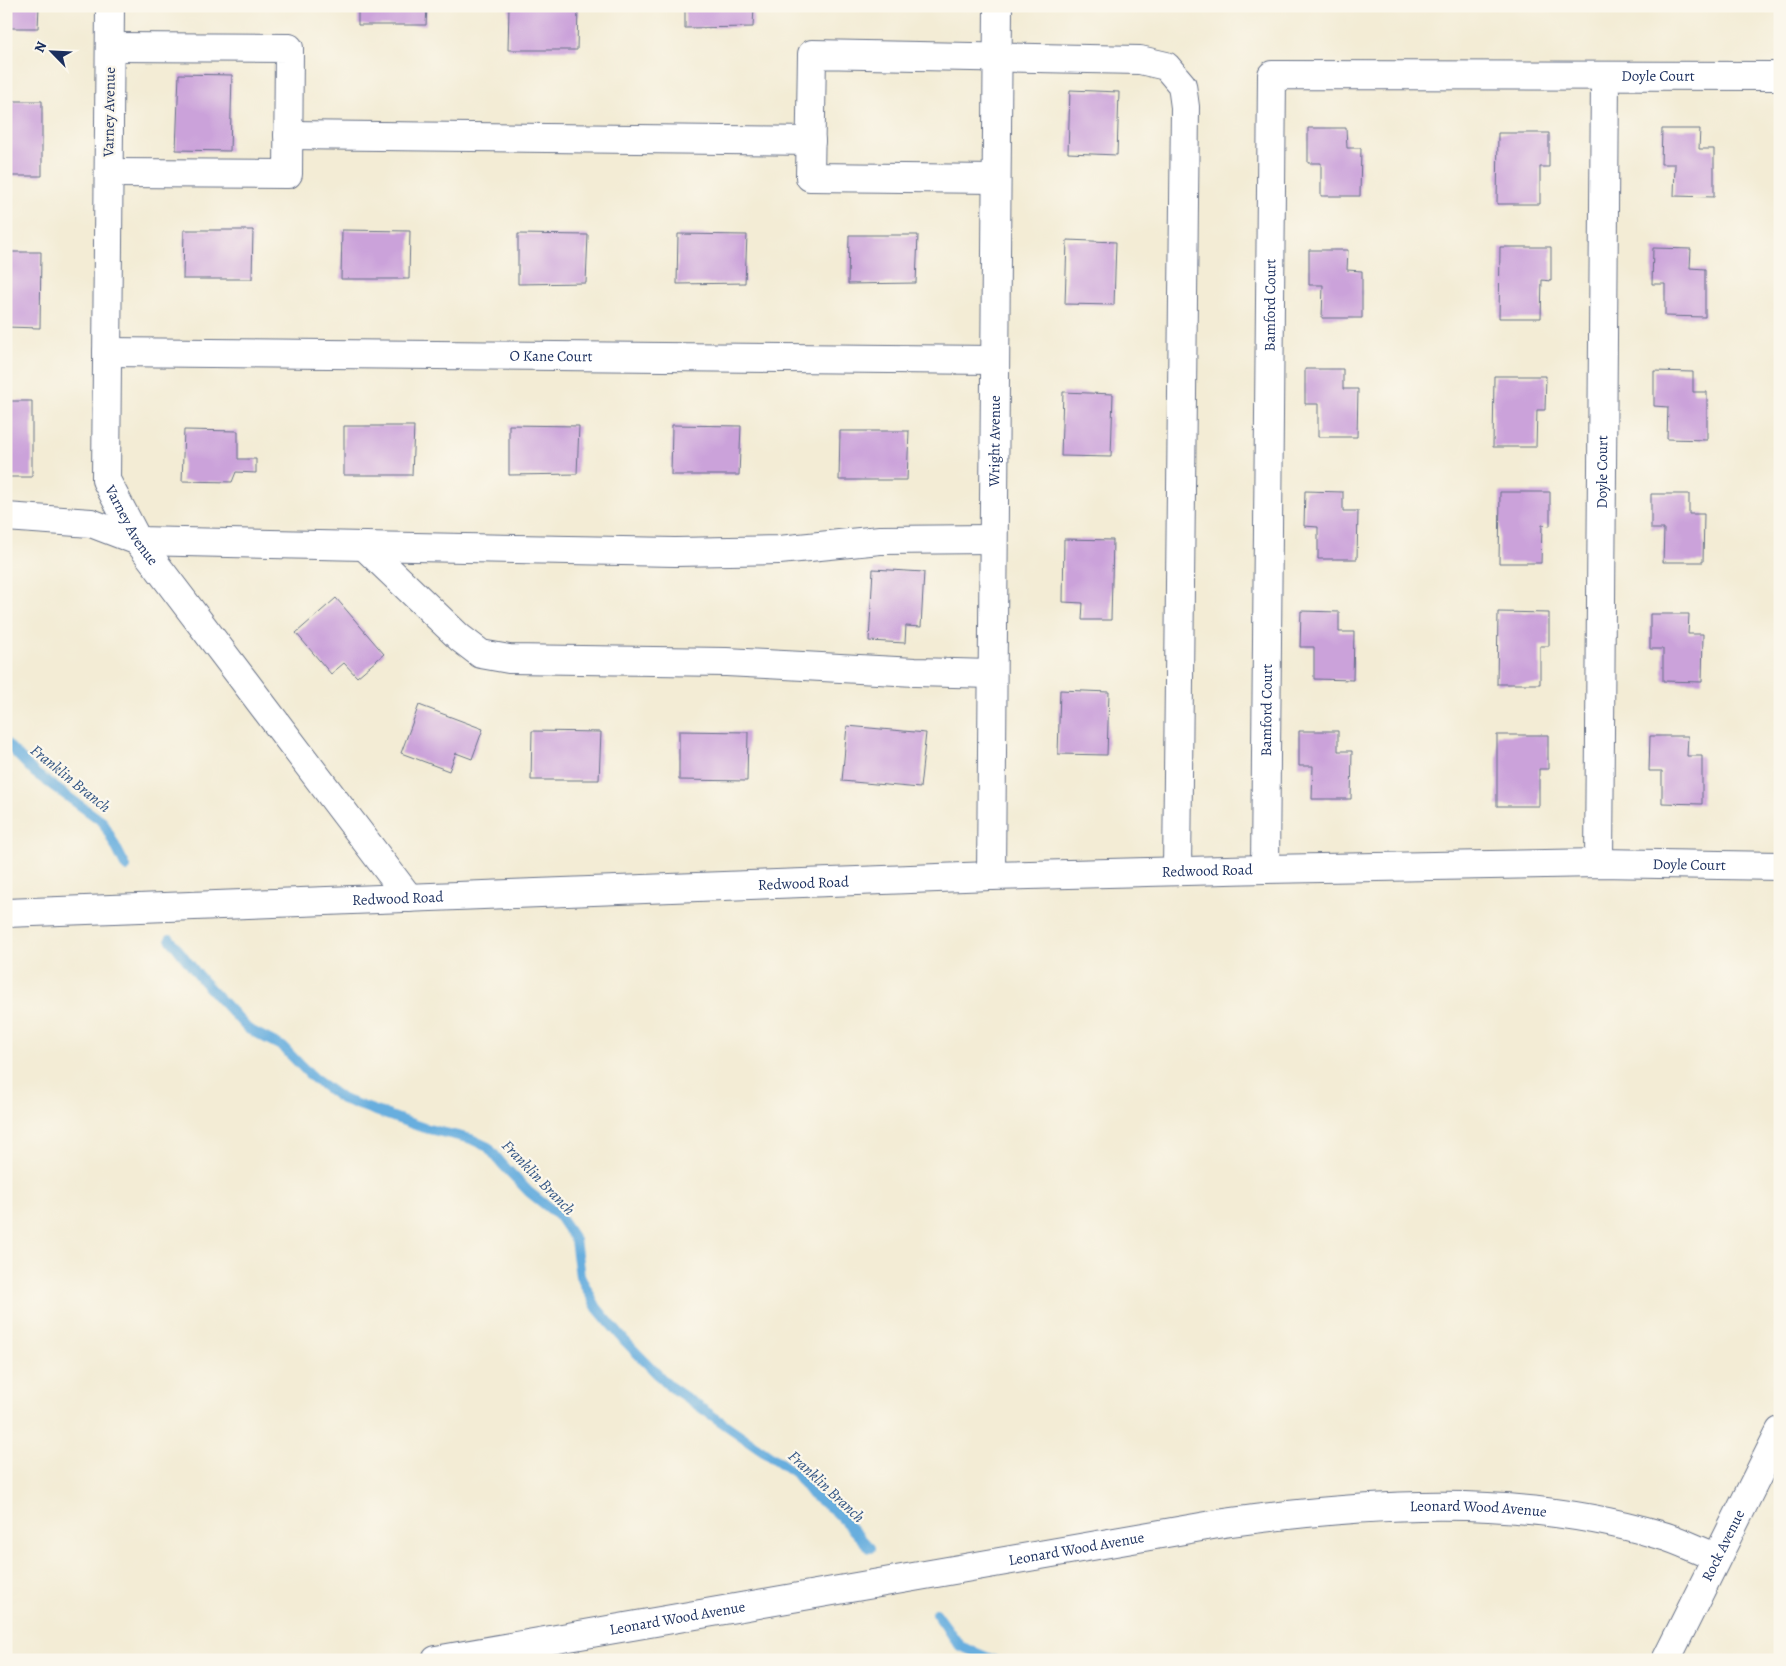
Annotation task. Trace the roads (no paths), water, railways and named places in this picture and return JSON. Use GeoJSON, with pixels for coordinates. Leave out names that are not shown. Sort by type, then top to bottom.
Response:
{"type":"FeatureCollection","features":[{"type":"Feature","properties":{"kind":"street","name":"Varney Avenue"},"geometry":{"type":"LineString","coordinates":[[110,6],[106,480],[138,541],[409,898]]}},
{"type":"Feature","properties":{"kind":"street","name":"Wright Avenue"},"geometry":{"type":"LineString","coordinates":[[990,876],[998,6]]}},
{"type":"Feature","properties":{"kind":"street"},"geometry":{"type":"LineString","coordinates":[[109,173],[288,174],[289,48],[110,47]]}},
{"type":"Feature","properties":{"kind":"street"},"geometry":{"type":"LineString","coordinates":[[996,179],[810,177],[812,54],[1140,60],[1166,66],[1182,85],[1185,107],[1177,871]]}},
{"type":"Feature","properties":{"kind":"street","name":"Bamford Court"},"geometry":{"type":"LineString","coordinates":[[1265,869],[1272,75],[1605,76]]}},
{"type":"Feature","properties":{"kind":"street","name":"Doyle Court"},"geometry":{"type":"LineString","coordinates":[[1780,76],[1605,76],[1600,863],[1780,866]]}},
{"type":"Feature","properties":{"kind":"street"},"geometry":{"type":"LineString","coordinates":[[288,135],[810,142]]}},
{"type":"Feature","properties":{"kind":"street","name":"O Kane Court"},"geometry":{"type":"LineString","coordinates":[[108,352],[995,360]]}},
{"type":"Feature","properties":{"kind":"street"},"geometry":{"type":"LineString","coordinates":[[6,517],[90,523],[138,541],[675,552],[779,550],[880,540],[994,539]]}},
{"type":"Feature","properties":{"kind":"street"},"geometry":{"type":"LineString","coordinates":[[364,546],[460,638],[481,654],[509,659],[726,662],[992,674]]}},
{"type":"Feature","properties":{"kind":"street","name":"Redwood Road"},"geometry":{"type":"LineString","coordinates":[[6,913],[990,876],[1600,863]]}},
{"type":"Feature","properties":{"kind":"street","name":"Rock Avenue"},"geometry":{"type":"LineString","coordinates":[[1666,1660],[1780,1431]]}},
{"type":"Feature","properties":{"kind":"street","name":"Leonard Wood Avenue"},"geometry":{"type":"LineString","coordinates":[[436,1660],[1214,1525],[1292,1514],[1350,1509],[1427,1505],[1495,1506],[1550,1511],[1661,1535],[1716,1557]]}},
{"type":"Feature","properties":{"kind":"waterway","name":"Franklin Branch"},"geometry":{"type":"LineString","coordinates":[[6,743],[35,773],[103,822],[126,867]]}},
{"type":"Feature","properties":{"kind":"waterway","name":"Franklin Branch"},"geometry":{"type":"LineString","coordinates":[[170,939],[202,980],[248,1029],[283,1047],[312,1077],[342,1099],[424,1128],[471,1139],[488,1147],[529,1192],[558,1215],[575,1240],[580,1276],[597,1308],[624,1340],[668,1385],[795,1473],[812,1495],[835,1511],[870,1548]]}},
{"type":"Feature","properties":{"kind":"waterway","name":"Franklin Branch"},"geometry":{"type":"LineString","coordinates":[[936,1613],[960,1646],[994,1660]]}}]}
